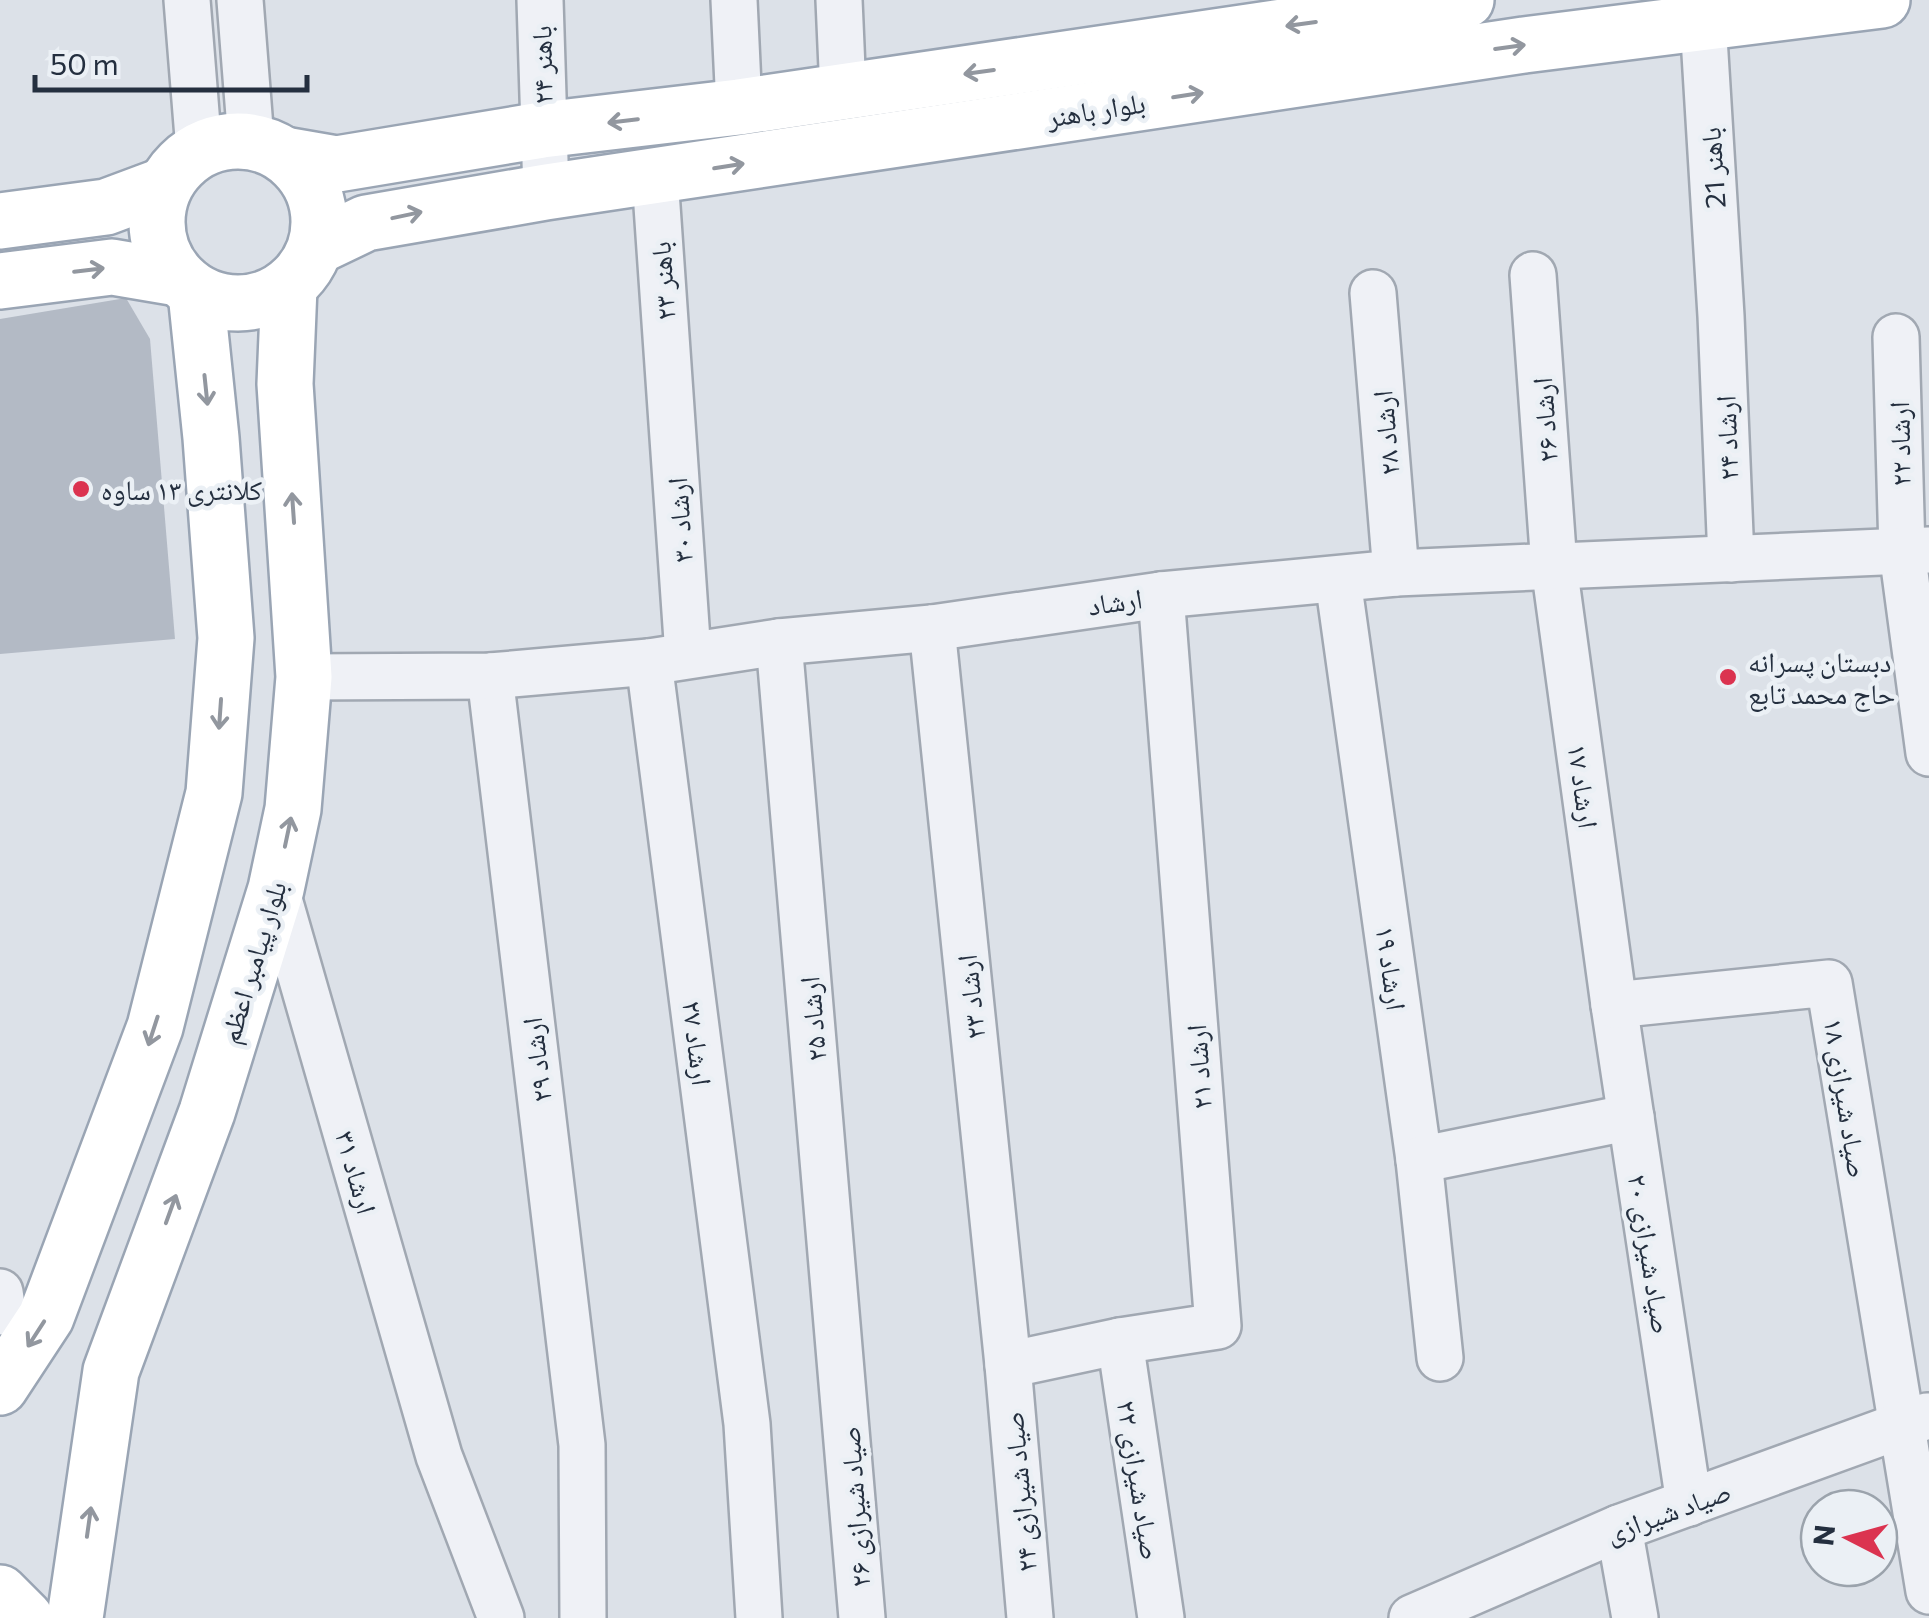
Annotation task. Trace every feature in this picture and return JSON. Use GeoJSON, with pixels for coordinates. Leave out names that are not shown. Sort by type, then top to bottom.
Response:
{"type":"FeatureCollection","features":[{"type":"Feature","properties":{"kind":"main road","name":"بلوار باهنر"},"geometry":{"type":"LineString","coordinates":[[225,158],[338,164],[542,130],[739,108],[1466,0]]}},
{"type":"Feature","properties":{"kind":"main road","name":"بلوار باهنر"},"geometry":{"type":"LineString","coordinates":[[302,267],[366,224],[546,192],[1702,20],[1882,0]]}},
{"type":"Feature","properties":{"kind":"main road"},"geometry":{"type":"LineString","coordinates":[[0,1387],[46,1317],[156,1028],[214,793],[226,638],[211,438],[186,285],[163,257],[157,234],[157,208],[225,158]]}},
{"type":"Feature","properties":{"kind":"main road"},"geometry":{"type":"LineString","coordinates":[[0,220],[106,207],[225,158],[304,173],[315,196],[320,222],[302,267],[267,299],[243,304],[219,302],[186,285],[112,267],[0,281]]}},
{"type":"Feature","properties":{"kind":"main road","name":"بلوار پیامبر اعظم"},"geometry":{"type":"LineString","coordinates":[[75,1618],[111,1371],[207,1112],[276,889],[293,809],[304,677],[285,384],[302,267]]}},
{"type":"Feature","properties":{"kind":"main road"},"geometry":{"type":"LineString","coordinates":[[0,1593],[25,1618]]}},
{"type":"Feature","properties":{"kind":"street"},"geometry":{"type":"LineString","coordinates":[[188,0],[225,158]]}},
{"type":"Feature","properties":{"kind":"street"},"geometry":{"type":"LineString","coordinates":[[225,158],[240,0]]}},
{"type":"Feature","properties":{"kind":"street","name":"باهنر ۲۴"},"geometry":{"type":"LineString","coordinates":[[540,0],[546,192]]}},
{"type":"Feature","properties":{"kind":"street"},"geometry":{"type":"LineString","coordinates":[[734,0],[739,108]]}},
{"type":"Feature","properties":{"kind":"street"},"geometry":{"type":"LineString","coordinates":[[840,0],[843,92]]}},
{"type":"Feature","properties":{"kind":"street","name":"باهنر 21"},"geometry":{"type":"LineString","coordinates":[[1702,20],[1721,316]]}},
{"type":"Feature","properties":{"kind":"street","name":"باهنر ۲۳"},"geometry":{"type":"LineString","coordinates":[[655,177],[670,386]]}},
{"type":"Feature","properties":{"kind":"street","name":"ارشاد ۲۶"},"geometry":{"type":"LineString","coordinates":[[1534,274],[1554,566]]}},
{"type":"Feature","properties":{"kind":"street","name":"ارشاد ۲۸"},"geometry":{"type":"LineString","coordinates":[[1373,293],[1396,573]]}},
{"type":"Feature","properties":{"kind":"street","name":"ارشاد ۲۴"},"geometry":{"type":"LineString","coordinates":[[1721,316],[1731,559]]}},
{"type":"Feature","properties":{"kind":"street","name":"ارشاد ۲۲"},"geometry":{"type":"LineString","coordinates":[[1896,337],[1929,752]]}},
{"type":"Feature","properties":{"kind":"street","name":"ارشاد ۳۰"},"geometry":{"type":"LineString","coordinates":[[668,658],[670,386]]}},
{"type":"Feature","properties":{"kind":"street","name":"ارشاد"},"geometry":{"type":"LineString","coordinates":[[304,677],[490,676],[932,628],[1161,595],[1396,573],[1915,551]]}},
{"type":"Feature","properties":{"kind":"street","name":"ارشاد ۱۷"},"geometry":{"type":"LineString","coordinates":[[1554,566],[1614,1005]]}},
{"type":"Feature","properties":{"kind":"street","name":"ارشاد ۱۹"},"geometry":{"type":"LineString","coordinates":[[1338,580],[1419,1160],[1440,1358]]}},
{"type":"Feature","properties":{"kind":"street","name":"ارشاد ۲۱"},"geometry":{"type":"LineString","coordinates":[[1008,1365],[1218,1326],[1161,595]]}},
{"type":"Feature","properties":{"kind":"street","name":"ارشاد ۲۳"},"geometry":{"type":"LineString","coordinates":[[932,628],[1008,1365]]}},
{"type":"Feature","properties":{"kind":"street","name":"ارشاد ۲۵"},"geometry":{"type":"LineString","coordinates":[[779,642],[846,1396]]}},
{"type":"Feature","properties":{"kind":"street","name":"ارشاد ۲۷"},"geometry":{"type":"LineString","coordinates":[[668,658],[747,1424],[759,1618]]}},
{"type":"Feature","properties":{"kind":"street","name":"ارشاد ۲۹"},"geometry":{"type":"LineString","coordinates":[[490,676],[582,1445],[583,1618]]}},
{"type":"Feature","properties":{"kind":"street","name":"ارشاد ۳۱"},"geometry":{"type":"LineString","coordinates":[[276,889],[439,1456],[501,1618]]}},
{"type":"Feature","properties":{"kind":"street","name":"صیاد شیرازی ۱۸"},"geometry":{"type":"LineString","coordinates":[[1614,1005],[1829,983],[1914,1421]]}},
{"type":"Feature","properties":{"kind":"street","name":"صیاد شیرازی ۲۰"},"geometry":{"type":"LineString","coordinates":[[1614,1005],[1688,1503]]}},
{"type":"Feature","properties":{"kind":"street"},"geometry":{"type":"LineString","coordinates":[[1419,1160],[1630,1117]]}},
{"type":"Feature","properties":{"kind":"street","name":"صیاد شیرازی ۲۲"},"geometry":{"type":"LineString","coordinates":[[1120,1342],[1161,1618]]}},
{"type":"Feature","properties":{"kind":"street","name":"صیاد شیرازی ۲۴"},"geometry":{"type":"LineString","coordinates":[[1008,1365],[1030,1618]]}},
{"type":"Feature","properties":{"kind":"street","name":"صیاد شیرازی ۲۶"},"geometry":{"type":"LineString","coordinates":[[846,1396],[862,1618]]}},
{"type":"Feature","properties":{"kind":"street"},"geometry":{"type":"LineString","coordinates":[[1914,1421],[1929,1591]]}},
{"type":"Feature","properties":{"kind":"street","name":"صیاد شیرازی"},"geometry":{"type":"LineString","coordinates":[[1412,1618],[1619,1528],[1914,1421]]}},
{"type":"Feature","properties":{"kind":"street"},"geometry":{"type":"LineString","coordinates":[[1619,1528],[1635,1618]]}},
{"type":"Feature","properties":{"kind":"building","name":"کلانتری ۱۳ ساوه"},"geometry":{"type":"Polygon","coordinates":[[[126,298],[150,339],[175,639],[0,654],[0,319],[126,298]]]}},
{"type":"Feature","properties":{"kind":"place","name":"کلانتری ۱۳ ساوه"},"geometry":{"type":"Point","coordinates":[81,489]}},
{"type":"Feature","properties":{"kind":"place","name":"دبستان پسرانه حاج محمد تابع"},"geometry":{"type":"Point","coordinates":[1728,677]}}]}
